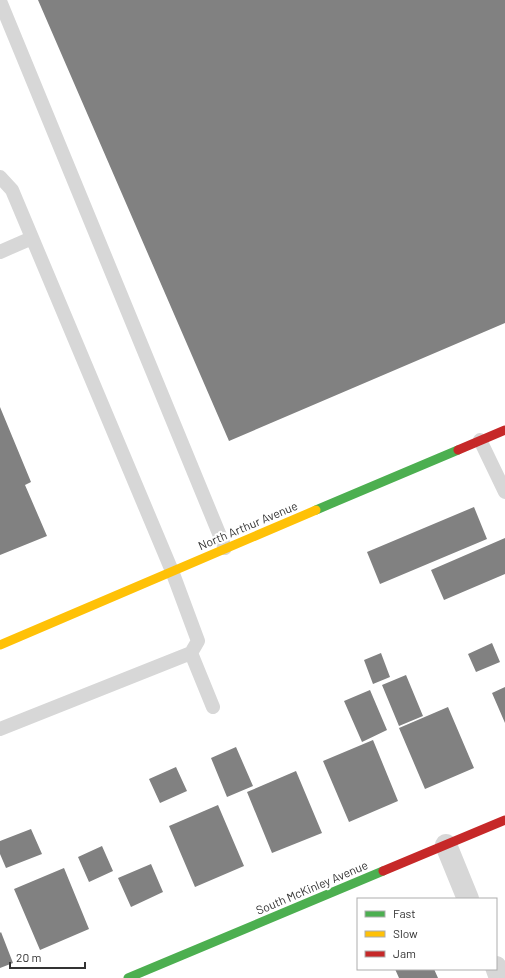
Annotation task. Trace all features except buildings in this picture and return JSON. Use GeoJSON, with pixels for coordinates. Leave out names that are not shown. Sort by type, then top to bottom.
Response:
{"type":"FeatureCollection","features":[{"type":"Feature","properties":{"kind":"street","name":"North Arthur Avenue"},"geometry":{"type":"LineString","coordinates":[[0,645],[505,430]]}},
{"type":"Feature","properties":{"kind":"street","name":"South McKinley Avenue"},"geometry":{"type":"LineString","coordinates":[[128,978],[505,820]]}},
{"type":"Feature","properties":{"kind":"street"},"geometry":{"type":"LineString","coordinates":[[446,845],[468,898]]}},
{"type":"Feature","properties":{"kind":"lane"},"geometry":{"type":"LineString","coordinates":[[0,1],[225,548]]}},
{"type":"Feature","properties":{"kind":"lane"},"geometry":{"type":"LineString","coordinates":[[0,177],[12,190],[172,571],[198,641],[190,653],[0,729]]}},
{"type":"Feature","properties":{"kind":"lane"},"geometry":{"type":"LineString","coordinates":[[0,252],[32,238]]}},
{"type":"Feature","properties":{"kind":"lane"},"geometry":{"type":"LineString","coordinates":[[480,440],[505,492]]}},
{"type":"Feature","properties":{"kind":"lane"},"geometry":{"type":"LineString","coordinates":[[190,653],[213,707]]}},
{"type":"Feature","properties":{"kind":"traffic: fast"},"geometry":{"type":"LineString","coordinates":[[316,510],[458,450]]}},
{"type":"Feature","properties":{"kind":"traffic: fast"},"geometry":{"type":"LineString","coordinates":[[128,978],[383,871]]}},
{"type":"Feature","properties":{"kind":"traffic: slow"},"geometry":{"type":"LineString","coordinates":[[0,645],[316,510]]}},
{"type":"Feature","properties":{"kind":"traffic: jam"},"geometry":{"type":"LineString","coordinates":[[458,450],[505,430]]}},
{"type":"Feature","properties":{"kind":"traffic: jam"},"geometry":{"type":"LineString","coordinates":[[383,871],[505,820]]}}]}
